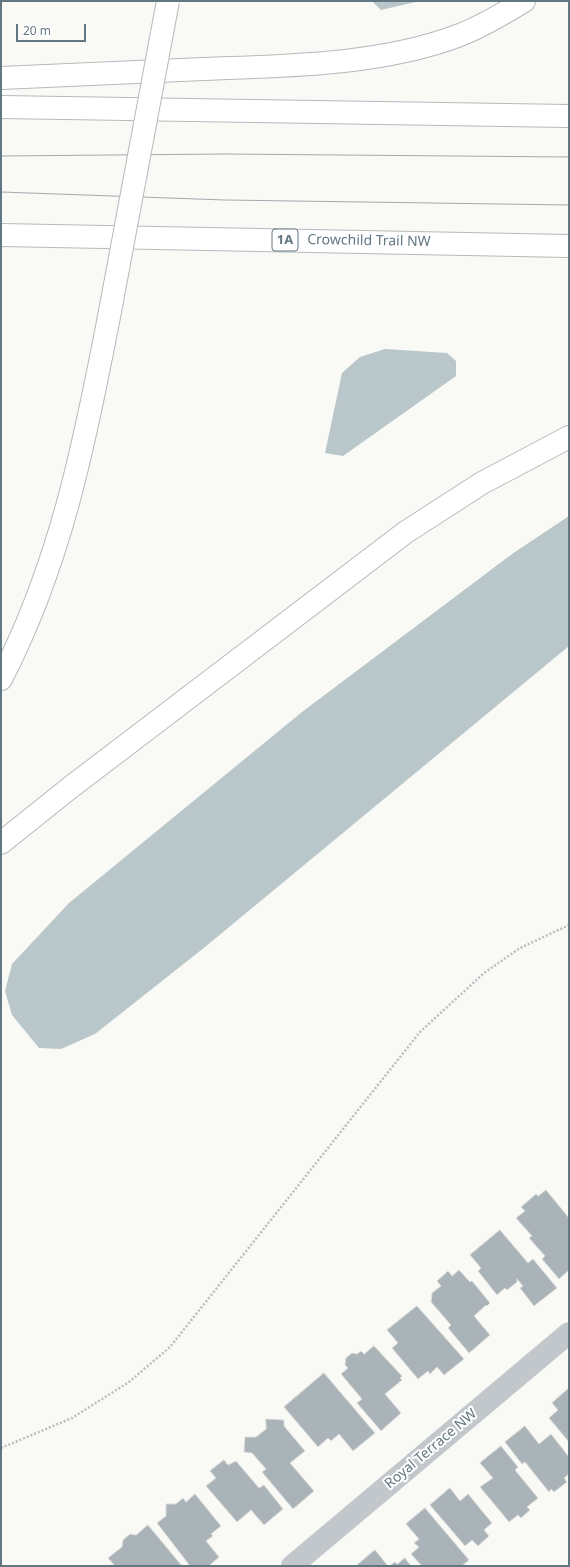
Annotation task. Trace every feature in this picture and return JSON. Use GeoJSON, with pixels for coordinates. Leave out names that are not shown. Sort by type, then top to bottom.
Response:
{"type":"FeatureCollection","features":[{"type":"Feature","properties":{"kind":"highway"},"geometry":{"type":"LineString","coordinates":[[1,679],[14,654],[47,570],[71,495],[86,434],[108,322],[168,1]]}},
{"type":"Feature","properties":{"kind":"highway"},"geometry":{"type":"LineString","coordinates":[[1,78],[254,67],[352,60],[411,48],[459,35],[491,21],[524,1]]}},
{"type":"Feature","properties":{"kind":"highway"},"geometry":{"type":"LineString","coordinates":[[1,107],[569,116]]}},
{"type":"Feature","properties":{"kind":"highway","name":"Crowchild Trail NW"},"geometry":{"type":"LineString","coordinates":[[1,235],[569,246]]}},
{"type":"Feature","properties":{"kind":"highway"},"geometry":{"type":"LineString","coordinates":[[1,843],[102,763],[406,532],[482,482],[569,436]]}},
{"type":"Feature","properties":{"kind":"street","name":"Royal Terrace NW"},"geometry":{"type":"LineString","coordinates":[[292,1566],[569,1333]]}},
{"type":"Feature","properties":{"kind":"path"},"geometry":{"type":"LineString","coordinates":[[1,1448],[72,1418],[129,1382],[170,1347],[420,1032],[484,973],[520,948],[569,925]]}},
{"type":"Feature","properties":{"kind":"shaded area"},"geometry":{"type":"Polygon","coordinates":[[[372,1],[420,1],[381,10],[372,1]]]}},
{"type":"Feature","properties":{"kind":"shaded area"},"geometry":{"type":"Polygon","coordinates":[[[385,349],[447,353],[456,361],[456,376],[343,456],[325,453],[342,373],[360,357],[385,349]]]}},
{"type":"Feature","properties":{"kind":"shaded area"},"geometry":{"type":"Polygon","coordinates":[[[569,516],[569,646],[205,947],[95,1034],[61,1049],[39,1048],[12,1015],[5,991],[12,964],[69,903],[302,712],[512,554],[569,516]]]}},
{"type":"Feature","properties":{"kind":"building"},"geometry":{"type":"Polygon","coordinates":[[[546,1190],[569,1218],[569,1270],[559,1279],[542,1259],[545,1256],[529,1238],[532,1236],[516,1218],[525,1211],[521,1207],[536,1194],[538,1196],[546,1190]]]}},
{"type":"Feature","properties":{"kind":"building"},"geometry":{"type":"Polygon","coordinates":[[[500,1230],[528,1263],[533,1259],[557,1288],[534,1306],[520,1288],[523,1286],[517,1279],[517,1282],[507,1290],[505,1288],[497,1295],[478,1271],[481,1268],[470,1255],[500,1230]]]}},
{"type":"Feature","properties":{"kind":"building"},"geometry":{"type":"Polygon","coordinates":[[[459,1270],[470,1282],[472,1281],[490,1303],[474,1316],[490,1335],[469,1353],[448,1328],[451,1325],[431,1302],[432,1293],[441,1286],[437,1281],[448,1271],[452,1276],[459,1270]]]}},
{"type":"Feature","properties":{"kind":"building"},"geometry":{"type":"Polygon","coordinates":[[[417,1306],[464,1359],[444,1375],[437,1367],[430,1374],[428,1371],[418,1379],[392,1348],[398,1343],[387,1330],[417,1306]]]}},
{"type":"Feature","properties":{"kind":"building"},"geometry":{"type":"Polygon","coordinates":[[[374,1346],[402,1376],[400,1378],[402,1380],[385,1394],[401,1413],[381,1431],[357,1403],[362,1399],[341,1374],[348,1368],[345,1365],[346,1358],[352,1353],[357,1354],[361,1351],[364,1354],[374,1346]]]}},
{"type":"Feature","properties":{"kind":"building"},"geometry":{"type":"Polygon","coordinates":[[[324,1373],[375,1433],[353,1451],[339,1434],[331,1441],[328,1438],[318,1447],[284,1407],[324,1373]]]}},
{"type":"Feature","properties":{"kind":"building"},"geometry":{"type":"Polygon","coordinates":[[[569,1388],[569,1442],[549,1418],[558,1410],[552,1403],[569,1388]]]}},
{"type":"Feature","properties":{"kind":"building"},"geometry":{"type":"Polygon","coordinates":[[[266,1419],[284,1420],[284,1426],[305,1451],[290,1463],[314,1491],[293,1509],[262,1472],[266,1469],[252,1453],[244,1452],[245,1437],[256,1437],[266,1429],[266,1419]]]}},
{"type":"Feature","properties":{"kind":"building"},"geometry":{"type":"Polygon","coordinates":[[[525,1426],[539,1444],[551,1434],[569,1457],[569,1474],[564,1478],[567,1482],[554,1492],[551,1489],[549,1492],[525,1462],[522,1464],[505,1442],[525,1426]]]}},
{"type":"Feature","properties":{"kind":"building"},"geometry":{"type":"Polygon","coordinates":[[[501,1446],[518,1467],[515,1470],[538,1498],[527,1507],[530,1510],[521,1518],[518,1515],[509,1522],[480,1487],[493,1478],[480,1463],[501,1446]]]}},
{"type":"Feature","properties":{"kind":"building"},"geometry":{"type":"Polygon","coordinates":[[[224,1460],[228,1465],[236,1461],[259,1488],[264,1485],[283,1509],[264,1525],[251,1510],[237,1522],[206,1486],[216,1478],[210,1471],[224,1460]]]}},
{"type":"Feature","properties":{"kind":"building"},"geometry":{"type":"Polygon","coordinates":[[[450,1488],[460,1501],[468,1494],[492,1523],[484,1530],[489,1536],[478,1546],[472,1540],[465,1546],[430,1505],[450,1488]]]}},
{"type":"Feature","properties":{"kind":"building"},"geometry":{"type":"Polygon","coordinates":[[[195,1494],[221,1526],[211,1534],[213,1536],[206,1541],[219,1557],[209,1566],[190,1566],[157,1523],[166,1516],[166,1504],[176,1504],[183,1498],[186,1502],[195,1494]]]}},
{"type":"Feature","properties":{"kind":"building"},"geometry":{"type":"Polygon","coordinates":[[[425,1508],[469,1560],[462,1566],[422,1566],[411,1554],[419,1547],[414,1543],[419,1539],[406,1524],[425,1508]]]}},
{"type":"Feature","properties":{"kind":"building"},"geometry":{"type":"Polygon","coordinates":[[[148,1525],[182,1566],[115,1566],[108,1558],[122,1547],[123,1540],[130,1534],[136,1535],[148,1525]]]}},
{"type":"Feature","properties":{"kind":"building"},"geometry":{"type":"Polygon","coordinates":[[[375,1550],[388,1566],[356,1566],[375,1550]]]}},
{"type":"Feature","properties":{"kind":"building"},"geometry":{"type":"Polygon","coordinates":[[[405,1558],[411,1566],[389,1566],[395,1562],[397,1564],[405,1558]]]}},
{"type":"Feature","properties":{"kind":"tram line"},"geometry":{"type":"LineString","coordinates":[[1,156],[225,154],[569,157]]}},
{"type":"Feature","properties":{"kind":"tram line"},"geometry":{"type":"LineString","coordinates":[[1,192],[225,200],[569,205]]}}]}
